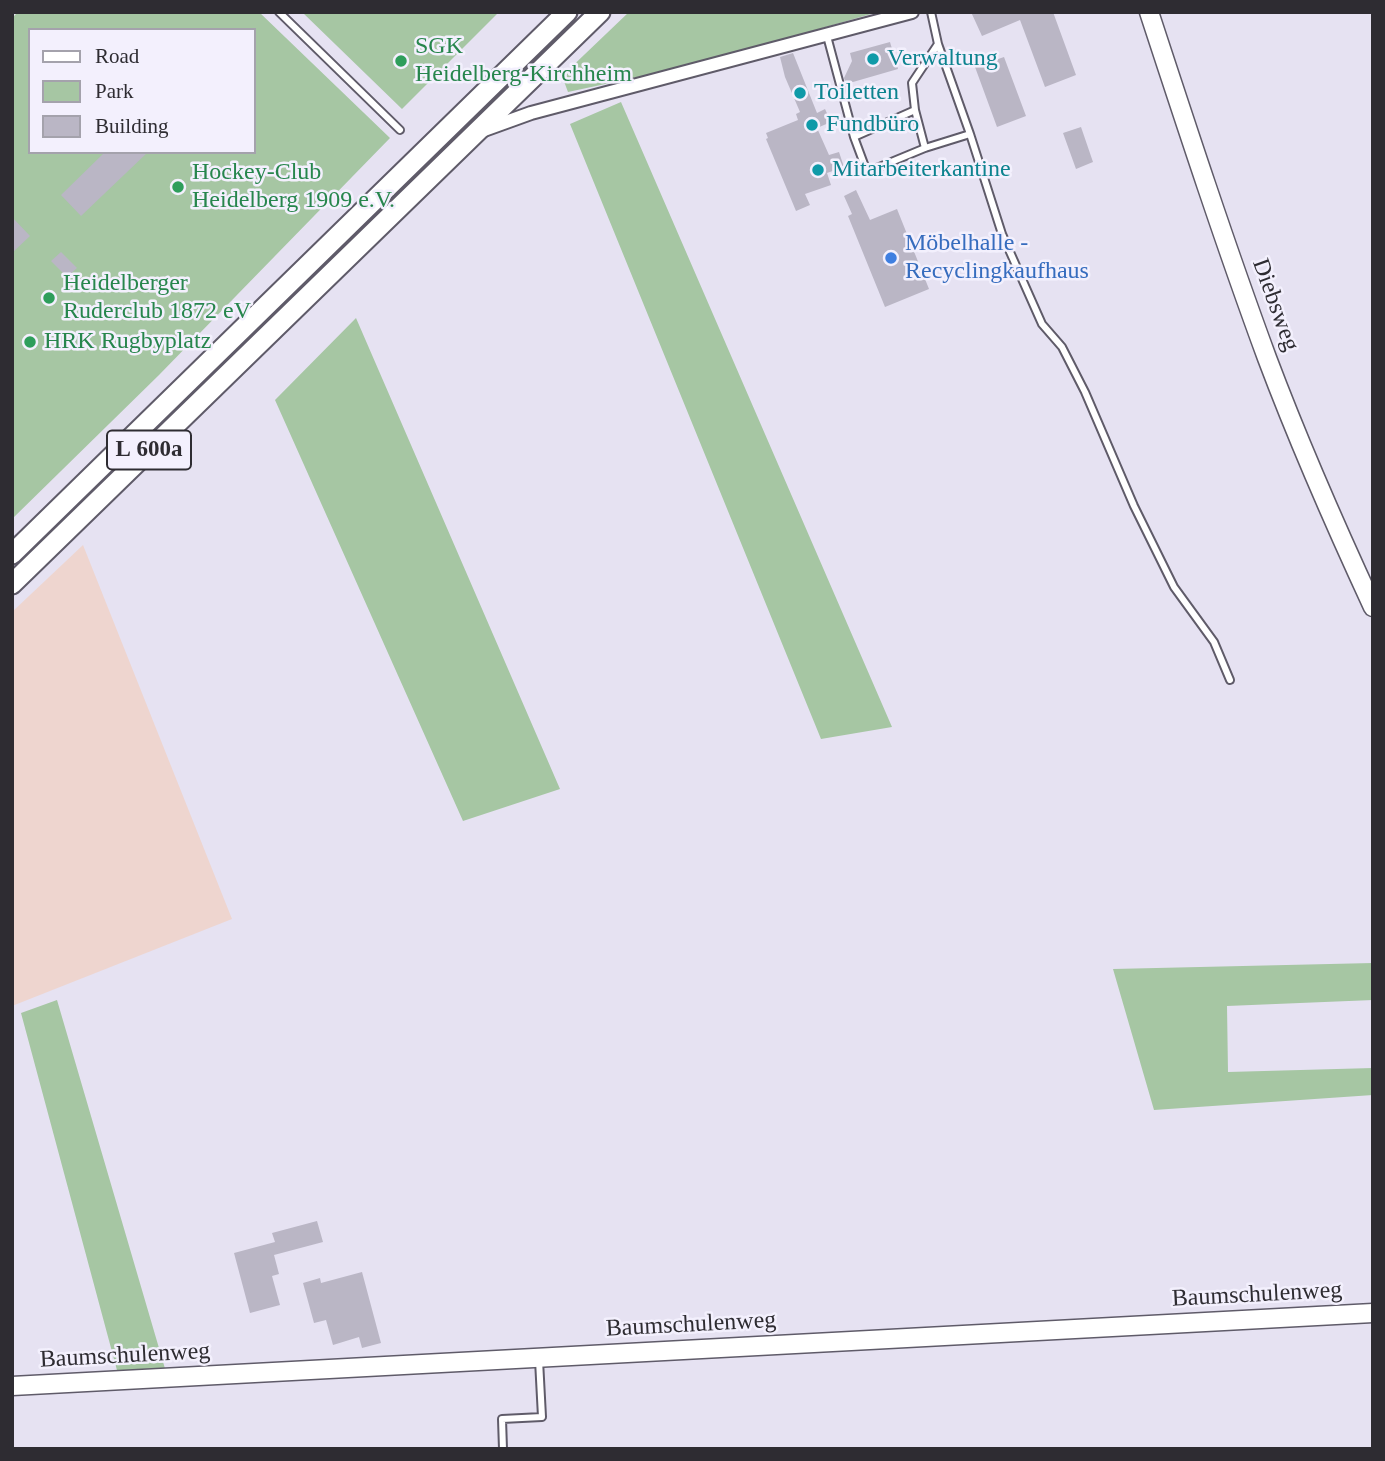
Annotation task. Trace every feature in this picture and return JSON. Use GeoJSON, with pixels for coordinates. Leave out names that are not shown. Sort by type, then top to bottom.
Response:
{"type":"FeatureCollection","features":[{"type":"Feature","properties":{"kind":"main road","name":"L 600a"},"geometry":{"type":"LineString","coordinates":[[12,554],[568,12]]}},
{"type":"Feature","properties":{"kind":"main road","name":"L 600a"},"geometry":{"type":"LineString","coordinates":[[12,584],[600,12]]}},
{"type":"Feature","properties":{"kind":"street"},"geometry":{"type":"LineString","coordinates":[[475,134],[531,113],[912,12]]}},
{"type":"Feature","properties":{"kind":"street","name":"Diebsweg"},"geometry":{"type":"LineString","coordinates":[[1149,12],[1209,195],[1268,360],[1337,529],[1373,607]]}},
{"type":"Feature","properties":{"kind":"street","name":"Baumschulenweg"},"geometry":{"type":"LineString","coordinates":[[12,1386],[1373,1313]]}},
{"type":"Feature","properties":{"kind":"lane"},"geometry":{"type":"LineString","coordinates":[[279,12],[400,130]]}},
{"type":"Feature","properties":{"kind":"lane"},"geometry":{"type":"LineString","coordinates":[[931,12],[938,44],[1002,234],[1042,324],[1062,348],[1085,392],[1134,506],[1174,587],[1214,642],[1230,680]]}},
{"type":"Feature","properties":{"kind":"lane"},"geometry":{"type":"LineString","coordinates":[[827,36],[854,137],[867,172],[925,148],[970,134]]}},
{"type":"Feature","properties":{"kind":"lane"},"geometry":{"type":"LineString","coordinates":[[925,148],[915,110],[912,83],[938,44]]}},
{"type":"Feature","properties":{"kind":"lane"},"geometry":{"type":"LineString","coordinates":[[854,137],[915,110]]}},
{"type":"Feature","properties":{"kind":"lane"},"geometry":{"type":"LineString","coordinates":[[503,1449],[502,1419],[542,1417],[539,1358]]}},
{"type":"Feature","properties":{"kind":"shaded area"},"geometry":{"type":"Polygon","coordinates":[[[83,545],[232,919],[12,1006],[12,612],[83,545]]]}},
{"type":"Feature","properties":{"kind":"green space","name":"Hockey-Club Heidelberg 1909 e.V."},"geometry":{"type":"Polygon","coordinates":[[[18,12],[259,12],[390,138],[159,375],[12,519],[12,18],[18,12]]]}},
{"type":"Feature","properties":{"kind":"green space","name":"SGK Heidelberg-Kirchheim"},"geometry":{"type":"Polygon","coordinates":[[[302,12],[499,12],[402,109],[302,12]]]}},
{"type":"Feature","properties":{"kind":"green space"},"geometry":{"type":"Polygon","coordinates":[[[629,12],[878,12],[694,65],[568,92],[562,76],[629,12]]]}},
{"type":"Feature","properties":{"kind":"green space"},"geometry":{"type":"Polygon","coordinates":[[[621,102],[892,727],[821,739],[570,124],[621,102]]]}},
{"type":"Feature","properties":{"kind":"green space"},"geometry":{"type":"Polygon","coordinates":[[[356,318],[560,789],[463,821],[275,400],[356,318]]]}},
{"type":"Feature","properties":{"kind":"green space"},"geometry":{"type":"Polygon","coordinates":[[[1373,963],[1373,1000],[1227,1006],[1228,1072],[1373,1068],[1373,1095],[1154,1110],[1113,969],[1373,963]]]}},
{"type":"Feature","properties":{"kind":"green space"},"geometry":{"type":"Polygon","coordinates":[[[57,1000],[166,1372],[118,1374],[21,1013],[57,1000]]]}},
{"type":"Feature","properties":{"kind":"building"},"geometry":{"type":"Polygon","coordinates":[[[971,12],[1053,12],[1076,75],[1045,87],[1020,20],[982,36],[971,12]]]}},
{"type":"Feature","properties":{"kind":"building","name":"Verwaltung"},"geometry":{"type":"Polygon","coordinates":[[[890,42],[898,69],[846,84],[844,78],[852,61],[850,53],[890,42]]]}},
{"type":"Feature","properties":{"kind":"building"},"geometry":{"type":"Polygon","coordinates":[[[793,53],[817,113],[825,109],[831,122],[817,128],[829,155],[839,152],[844,167],[827,173],[831,185],[805,194],[810,205],[796,211],[766,139],[766,133],[798,120],[796,114],[800,112],[785,77],[780,57],[793,53]]]}},
{"type":"Feature","properties":{"kind":"building"},"geometry":{"type":"Polygon","coordinates":[[[1004,57],[1026,116],[997,127],[975,67],[1004,57]]]}},
{"type":"Feature","properties":{"kind":"building"},"geometry":{"type":"Polygon","coordinates":[[[1081,127],[1093,162],[1076,169],[1063,133],[1081,127]]]}},
{"type":"Feature","properties":{"kind":"building"},"geometry":{"type":"Polygon","coordinates":[[[103,154],[146,154],[81,216],[61,195],[103,154]]]}},
{"type":"Feature","properties":{"kind":"building","name":"Möbelhalle - Recyclingkaufhaus"},"geometry":{"type":"Polygon","coordinates":[[[856,190],[870,220],[897,209],[929,289],[885,307],[848,216],[852,214],[844,196],[856,190]]]}},
{"type":"Feature","properties":{"kind":"building"},"geometry":{"type":"Polygon","coordinates":[[[12,217],[30,236],[12,253],[12,217]]]}},
{"type":"Feature","properties":{"kind":"building"},"geometry":{"type":"Polygon","coordinates":[[[61,252],[77,268],[67,277],[51,261],[61,252]]]}},
{"type":"Feature","properties":{"kind":"building"},"geometry":{"type":"Polygon","coordinates":[[[317,1221],[323,1242],[274,1255],[279,1274],[272,1276],[280,1305],[250,1313],[234,1253],[275,1242],[272,1233],[317,1221]]]}},
{"type":"Feature","properties":{"kind":"building"},"geometry":{"type":"Polygon","coordinates":[[[362,1272],[381,1343],[362,1348],[359,1337],[333,1345],[326,1320],[314,1323],[303,1283],[320,1278],[321,1283],[362,1272]]]}},
{"type":"Feature","properties":{"kind":"place","name":"Verwaltung"},"geometry":{"type":"Point","coordinates":[873,59]}},
{"type":"Feature","properties":{"kind":"place","name":"SGK Heidelberg-Kirchheim"},"geometry":{"type":"Point","coordinates":[401,61]}},
{"type":"Feature","properties":{"kind":"place","name":"Toiletten"},"geometry":{"type":"Point","coordinates":[800,93]}},
{"type":"Feature","properties":{"kind":"place","name":"Fundbüro"},"geometry":{"type":"Point","coordinates":[812,125]}},
{"type":"Feature","properties":{"kind":"place","name":"Mitarbeiterkantine"},"geometry":{"type":"Point","coordinates":[818,170]}},
{"type":"Feature","properties":{"kind":"place","name":"Hockey-Club Heidelberg 1909 e.V."},"geometry":{"type":"Point","coordinates":[178,187]}},
{"type":"Feature","properties":{"kind":"place","name":"Möbelhalle - Recyclingkaufhaus"},"geometry":{"type":"Point","coordinates":[891,258]}},
{"type":"Feature","properties":{"kind":"place","name":"Heidelberger Ruderclub 1872 eV"},"geometry":{"type":"Point","coordinates":[49,298]}},
{"type":"Feature","properties":{"kind":"place","name":"HRK Rugbyplatz"},"geometry":{"type":"Point","coordinates":[30,342]}}]}
